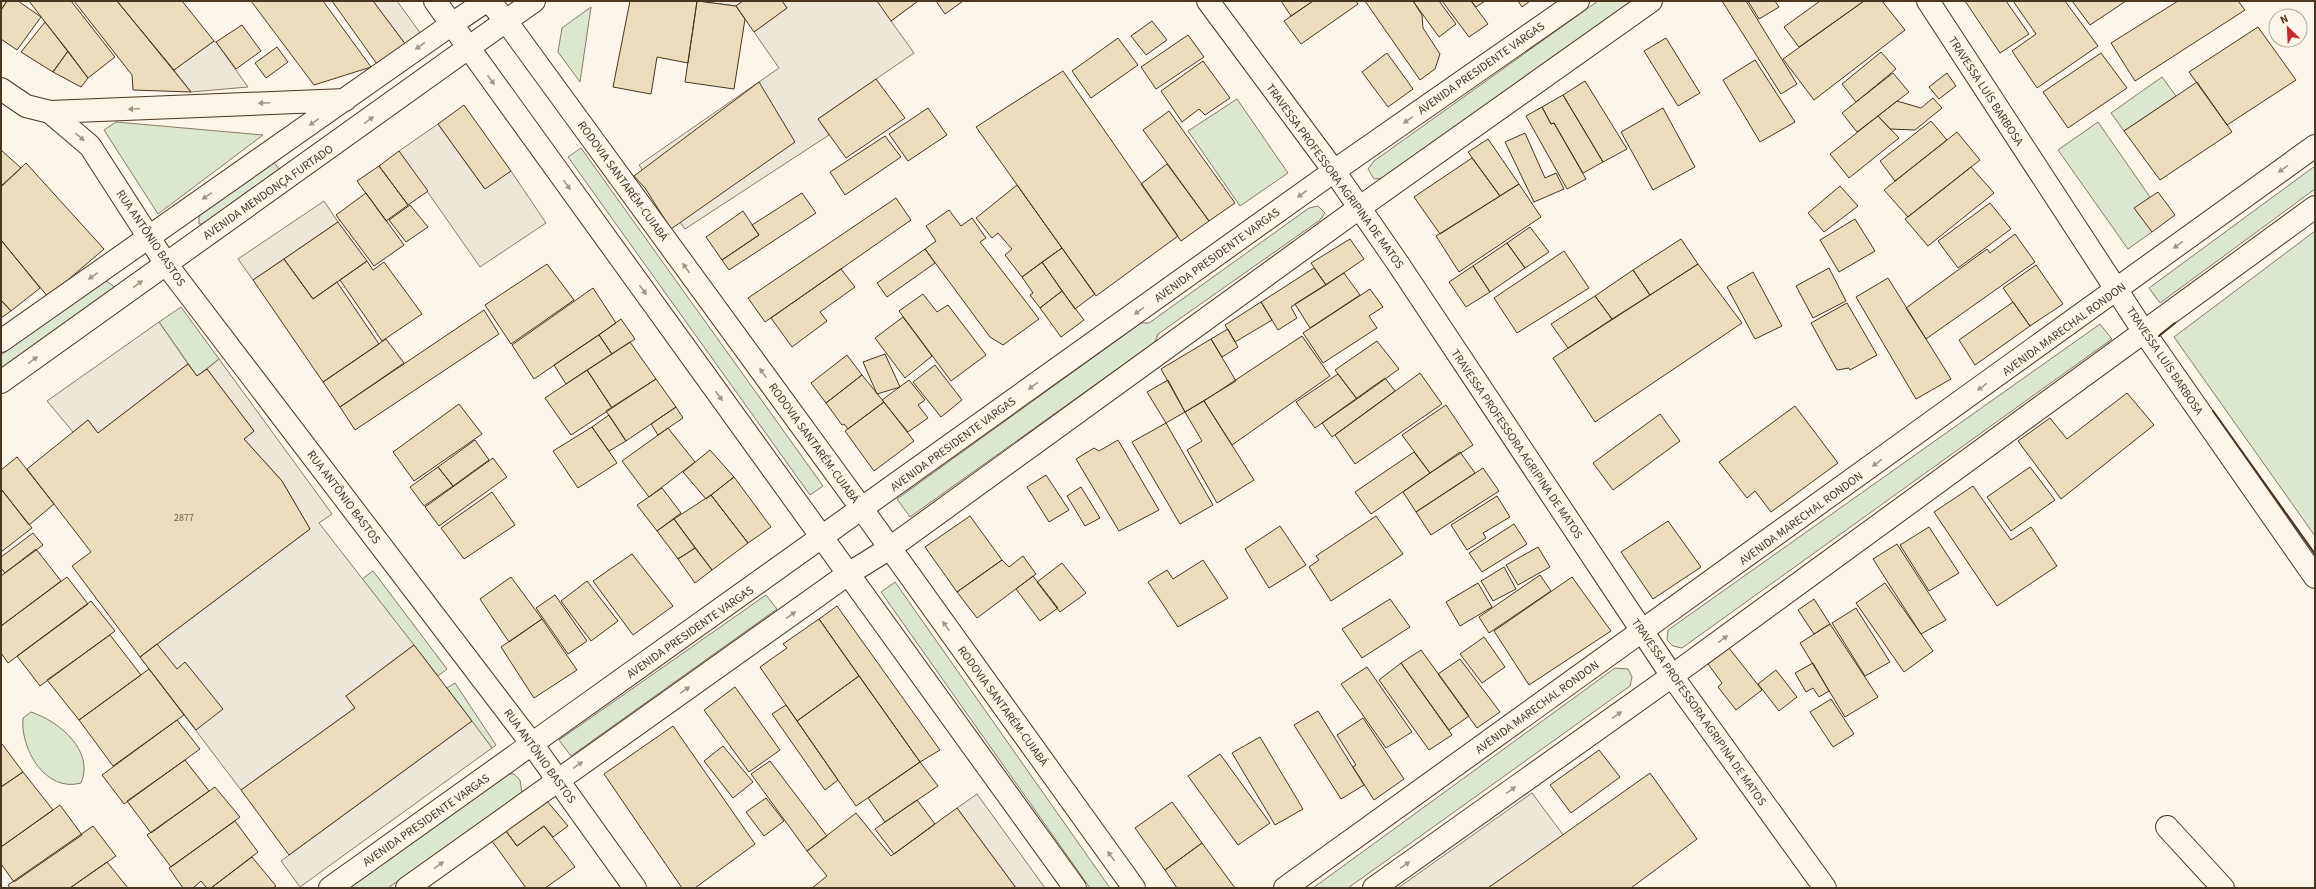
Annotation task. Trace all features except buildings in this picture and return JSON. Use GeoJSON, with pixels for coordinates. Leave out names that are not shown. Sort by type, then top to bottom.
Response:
{"type":"FeatureCollection","features":[{"type":"Feature","properties":{"kind":"main road"},"geometry":{"type":"LineString","coordinates":[[435,1],[1074,888]]}},
{"type":"Feature","properties":{"kind":"main road"},"geometry":{"type":"LineString","coordinates":[[1,341],[147,237],[487,1]]}},
{"type":"Feature","properties":{"kind":"main road","name":"RODOVIA SANTARÉM-CUIABÁ"},"geometry":{"type":"LineString","coordinates":[[487,1],[506,21],[862,509],[1134,888]]}},
{"type":"Feature","properties":{"kind":"main road","name":"AVENIDA MENDONÇA FURTADO"},"geometry":{"type":"LineString","coordinates":[[1,382],[534,1]]}},
{"type":"Feature","properties":{"kind":"main road","name":"TRAVESSA PROFESSORA AGRIPINA DE MATOS"},"geometry":{"type":"LineString","coordinates":[[1208,1],[1334,171],[1672,676],[1825,888]]}},
{"type":"Feature","properties":{"kind":"main road","name":"AVENIDA PRESIDENTE VARGAS"},"geometry":{"type":"LineString","coordinates":[[330,888],[1334,171],[1578,1]]}},
{"type":"Feature","properties":{"kind":"main road"},"geometry":{"type":"LineString","coordinates":[[407,888],[848,574],[890,548],[1359,208],[1651,1]]}},
{"type":"Feature","properties":{"kind":"main road","name":"TRAVESSA LUÍS BARBOSA"},"geometry":{"type":"LineString","coordinates":[[1928,1],[2144,332],[2315,577]]}},
{"type":"Feature","properties":{"kind":"main road"},"geometry":{"type":"LineString","coordinates":[[1,90],[26,106],[50,112],[345,100]]}},
{"type":"Feature","properties":{"kind":"main road","name":"RUA ANTÔNIO BASTOS"},"geometry":{"type":"LineString","coordinates":[[50,112],[90,146],[147,237],[166,264],[532,744],[635,888]]}},
{"type":"Feature","properties":{"kind":"main road"},"geometry":{"type":"LineString","coordinates":[[295,135],[313,160]]}},
{"type":"Feature","properties":{"kind":"main road","name":"AVENIDA MARECHAL RONDON"},"geometry":{"type":"LineString","coordinates":[[1285,888],[2315,146]]}},
{"type":"Feature","properties":{"kind":"main road"},"geometry":{"type":"LineString","coordinates":[[1374,888],[1672,676],[2315,208]]}},
{"type":"Feature","properties":{"kind":"main road"},"geometry":{"type":"LineString","coordinates":[[2167,827],[2223,888]]}},
{"type":"Feature","properties":{"kind":"green space"},"geometry":{"type":"Polygon","coordinates":[[[1598,1],[1634,1],[1385,178],[1374,179],[1368,169],[1374,161],[1598,1]]]}},
{"type":"Feature","properties":{"kind":"green space"},"geometry":{"type":"Polygon","coordinates":[[[591,7],[580,82],[558,52],[562,28],[591,7]]]}},
{"type":"Feature","properties":{"kind":"green space"},"geometry":{"type":"Polygon","coordinates":[[[2162,77],[2176,96],[2124,131],[2111,113],[2162,77]]]}},
{"type":"Feature","properties":{"kind":"green space"},"geometry":{"type":"Polygon","coordinates":[[[1237,99],[1288,173],[1240,206],[1188,131],[1237,99]]]}},
{"type":"Feature","properties":{"kind":"green space"},"geometry":{"type":"Polygon","coordinates":[[[116,122],[263,135],[158,214],[104,130],[116,122]]]}},
{"type":"Feature","properties":{"kind":"green space"},"geometry":{"type":"Polygon","coordinates":[[[2098,122],[2150,197],[2135,208],[2152,232],[2128,249],[2058,150],[2098,122]]]}},
{"type":"Feature","properties":{"kind":"green space"},"geometry":{"type":"Polygon","coordinates":[[[581,148],[823,486],[810,495],[568,157],[581,148]]]}},
{"type":"Feature","properties":{"kind":"green space"},"geometry":{"type":"Polygon","coordinates":[[[274,162],[281,172],[210,223],[199,224],[199,215],[274,162]]]}},
{"type":"Feature","properties":{"kind":"green space"},"geometry":{"type":"Polygon","coordinates":[[[2315,166],[2315,189],[2160,303],[2149,288],[2315,166]]]}},
{"type":"Feature","properties":{"kind":"green space"},"geometry":{"type":"Polygon","coordinates":[[[1318,206],[1325,213],[1320,220],[1158,334],[1155,342],[910,517],[897,499],[1141,323],[1149,323],[1309,208],[1318,206]]]}},
{"type":"Feature","properties":{"kind":"green space"},"geometry":{"type":"Polygon","coordinates":[[[2315,231],[2315,536],[2174,337],[2315,231]]]}},
{"type":"Feature","properties":{"kind":"green space"},"geometry":{"type":"Polygon","coordinates":[[[105,280],[116,288],[1,370],[1,355],[105,280]]]}},
{"type":"Feature","properties":{"kind":"green space"},"geometry":{"type":"Polygon","coordinates":[[[181,307],[219,359],[197,376],[159,322],[181,307]]]}},
{"type":"Feature","properties":{"kind":"green space"},"geometry":{"type":"Polygon","coordinates":[[[2100,324],[2112,339],[1682,648],[1673,646],[1667,640],[1668,630],[2100,324]]]}},
{"type":"Feature","properties":{"kind":"green space"},"geometry":{"type":"Polygon","coordinates":[[[373,571],[447,669],[438,676],[362,579],[373,571]]]}},
{"type":"Feature","properties":{"kind":"green space"},"geometry":{"type":"Polygon","coordinates":[[[895,582],[1110,888],[1090,888],[881,592],[895,582]]]}},
{"type":"Feature","properties":{"kind":"green space"},"geometry":{"type":"Polygon","coordinates":[[[766,595],[777,609],[571,756],[559,740],[766,595]]]}},
{"type":"Feature","properties":{"kind":"green space"},"geometry":{"type":"Polygon","coordinates":[[[1615,668],[1628,669],[1632,677],[1630,686],[1348,888],[1313,888],[1615,668]]]}},
{"type":"Feature","properties":{"kind":"green space"},"geometry":{"type":"Polygon","coordinates":[[[455,683],[496,745],[492,748],[447,688],[455,683]]]}},
{"type":"Feature","properties":{"kind":"green space"},"geometry":{"type":"Polygon","coordinates":[[[31,712],[53,722],[72,739],[79,749],[83,760],[84,771],[81,783],[68,784],[56,781],[46,775],[37,766],[26,742],[23,730],[23,718],[31,712]]]}},
{"type":"Feature","properties":{"kind":"green space"},"geometry":{"type":"Polygon","coordinates":[[[504,774],[514,774],[520,780],[522,793],[388,888],[344,888],[504,774]]]}},
{"type":"Feature","properties":{"kind":"shaded area"},"geometry":{"type":"Polygon","coordinates":[[[373,1],[397,1],[421,34],[406,45],[373,1]]]}},
{"type":"Feature","properties":{"kind":"shaded area"},"geometry":{"type":"Polygon","coordinates":[[[697,1],[743,1],[736,6],[697,1]]]}},
{"type":"Feature","properties":{"kind":"shaded area"},"geometry":{"type":"Polygon","coordinates":[[[782,1],[918,1],[891,21],[914,53],[818,119],[829,135],[685,229],[639,165],[779,68],[754,32],[787,8],[782,1]]]}},
{"type":"Feature","properties":{"kind":"shaded area"},"geometry":{"type":"Polygon","coordinates":[[[214,41],[248,87],[191,92],[174,70],[214,41]]]}},
{"type":"Feature","properties":{"kind":"shaded area"},"geometry":{"type":"Polygon","coordinates":[[[438,124],[484,188],[511,171],[546,223],[480,267],[399,151],[438,124]]]}},
{"type":"Feature","properties":{"kind":"shaded area"},"geometry":{"type":"Polygon","coordinates":[[[324,201],[338,222],[253,280],[238,259],[324,201]]]}},
{"type":"Feature","properties":{"kind":"shaded area"},"geometry":{"type":"Polygon","coordinates":[[[159,322],[188,364],[98,433],[88,420],[73,432],[47,401],[159,322]]]}},
{"type":"Feature","properties":{"kind":"shaded area"},"geometry":{"type":"Polygon","coordinates":[[[219,359],[332,514],[319,523],[414,645],[346,696],[355,708],[241,790],[140,657],[310,529],[282,481],[244,439],[254,431],[207,369],[219,359]]]}},
{"type":"Feature","properties":{"kind":"shaded area"},"geometry":{"type":"Polygon","coordinates":[[[472,721],[492,748],[300,887],[281,861],[472,721]]]}},
{"type":"Feature","properties":{"kind":"shaded area"},"geometry":{"type":"Polygon","coordinates":[[[1532,793],[1564,836],[1488,888],[1398,888],[1532,793]]]}},
{"type":"Feature","properties":{"kind":"shaded area"},"geometry":{"type":"Polygon","coordinates":[[[977,794],[1045,888],[1016,888],[957,808],[977,794]]]}},
{"type":"Feature","properties":{"kind":"wall"},"geometry":{"type":"LineString","coordinates":[[2159,336],[2175,323]]}},
{"type":"Feature","properties":{"kind":"wall"},"geometry":{"type":"LineString","coordinates":[[2213,411],[2315,554]]}}]}
